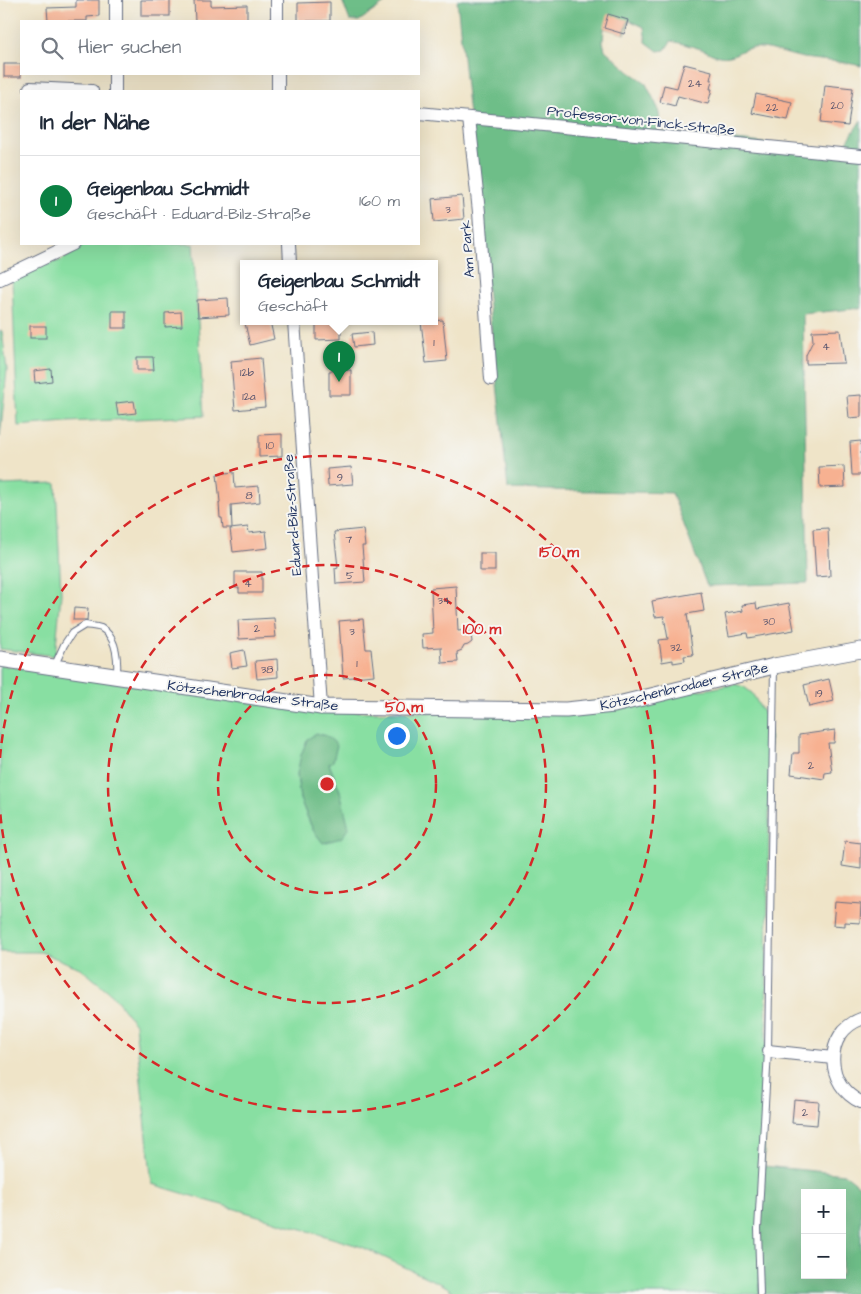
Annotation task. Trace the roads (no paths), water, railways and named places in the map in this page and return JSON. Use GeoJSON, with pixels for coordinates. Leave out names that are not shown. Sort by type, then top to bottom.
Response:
{"type":"FeatureCollection","features":[{"type":"Feature","properties":{"kind":"street"},"geometry":{"type":"LineString","coordinates":[[116,0],[116,20]]}},
{"type":"Feature","properties":{"kind":"street"},"geometry":{"type":"LineString","coordinates":[[277,0],[277,20]]}},
{"type":"Feature","properties":{"kind":"street"},"geometry":{"type":"LineString","coordinates":[[115,75],[115,90]]}},
{"type":"Feature","properties":{"kind":"street"},"geometry":{"type":"LineString","coordinates":[[278,75],[278,90]]}},
{"type":"Feature","properties":{"kind":"street"},"geometry":{"type":"LineString","coordinates":[[30,88],[71,90]]}},
{"type":"Feature","properties":{"kind":"street","name":"Professor-von-Finck-Straße"},"geometry":{"type":"LineString","coordinates":[[420,113],[861,156]]}},
{"type":"Feature","properties":{"kind":"street","name":"Am Park"},"geometry":{"type":"LineString","coordinates":[[469,118],[479,212],[492,379]]}},
{"type":"Feature","properties":{"kind":"street"},"geometry":{"type":"LineString","coordinates":[[0,279],[71,245]]}},
{"type":"Feature","properties":{"kind":"street"},"geometry":{"type":"LineString","coordinates":[[288,245],[290,260]]}},
{"type":"Feature","properties":{"kind":"street","name":"Eduard-Bilz-Straße"},"geometry":{"type":"LineString","coordinates":[[294,325],[321,707]]}},
{"type":"Feature","properties":{"kind":"street","name":"Kötzschenbrodaer Straße"},"geometry":{"type":"LineString","coordinates":[[0,659],[321,707],[566,710],[614,705],[774,666],[861,650]]}},
{"type":"Feature","properties":{"kind":"street"},"geometry":{"type":"LineString","coordinates":[[861,1019],[856,1020],[844,1030],[836,1043],[833,1058],[835,1074],[842,1088],[853,1098],[861,1102]]}},
{"type":"Feature","properties":{"kind":"street"},"geometry":{"type":"LineString","coordinates":[[768,1051],[833,1058]]}},
{"type":"Feature","properties":{"kind":"lane"},"geometry":{"type":"LineString","coordinates":[[54,667],[72,633],[85,625],[100,628],[111,638],[117,655],[117,677]]}},
{"type":"Feature","properties":{"kind":"lane"},"geometry":{"type":"LineString","coordinates":[[760,1294],[758,1229],[768,1051],[774,666]]}},
{"type":"Feature","properties":{"kind":"place","name":"Geigenbau Schmidt"},"geometry":{"type":"Point","coordinates":[339,382]}}]}
